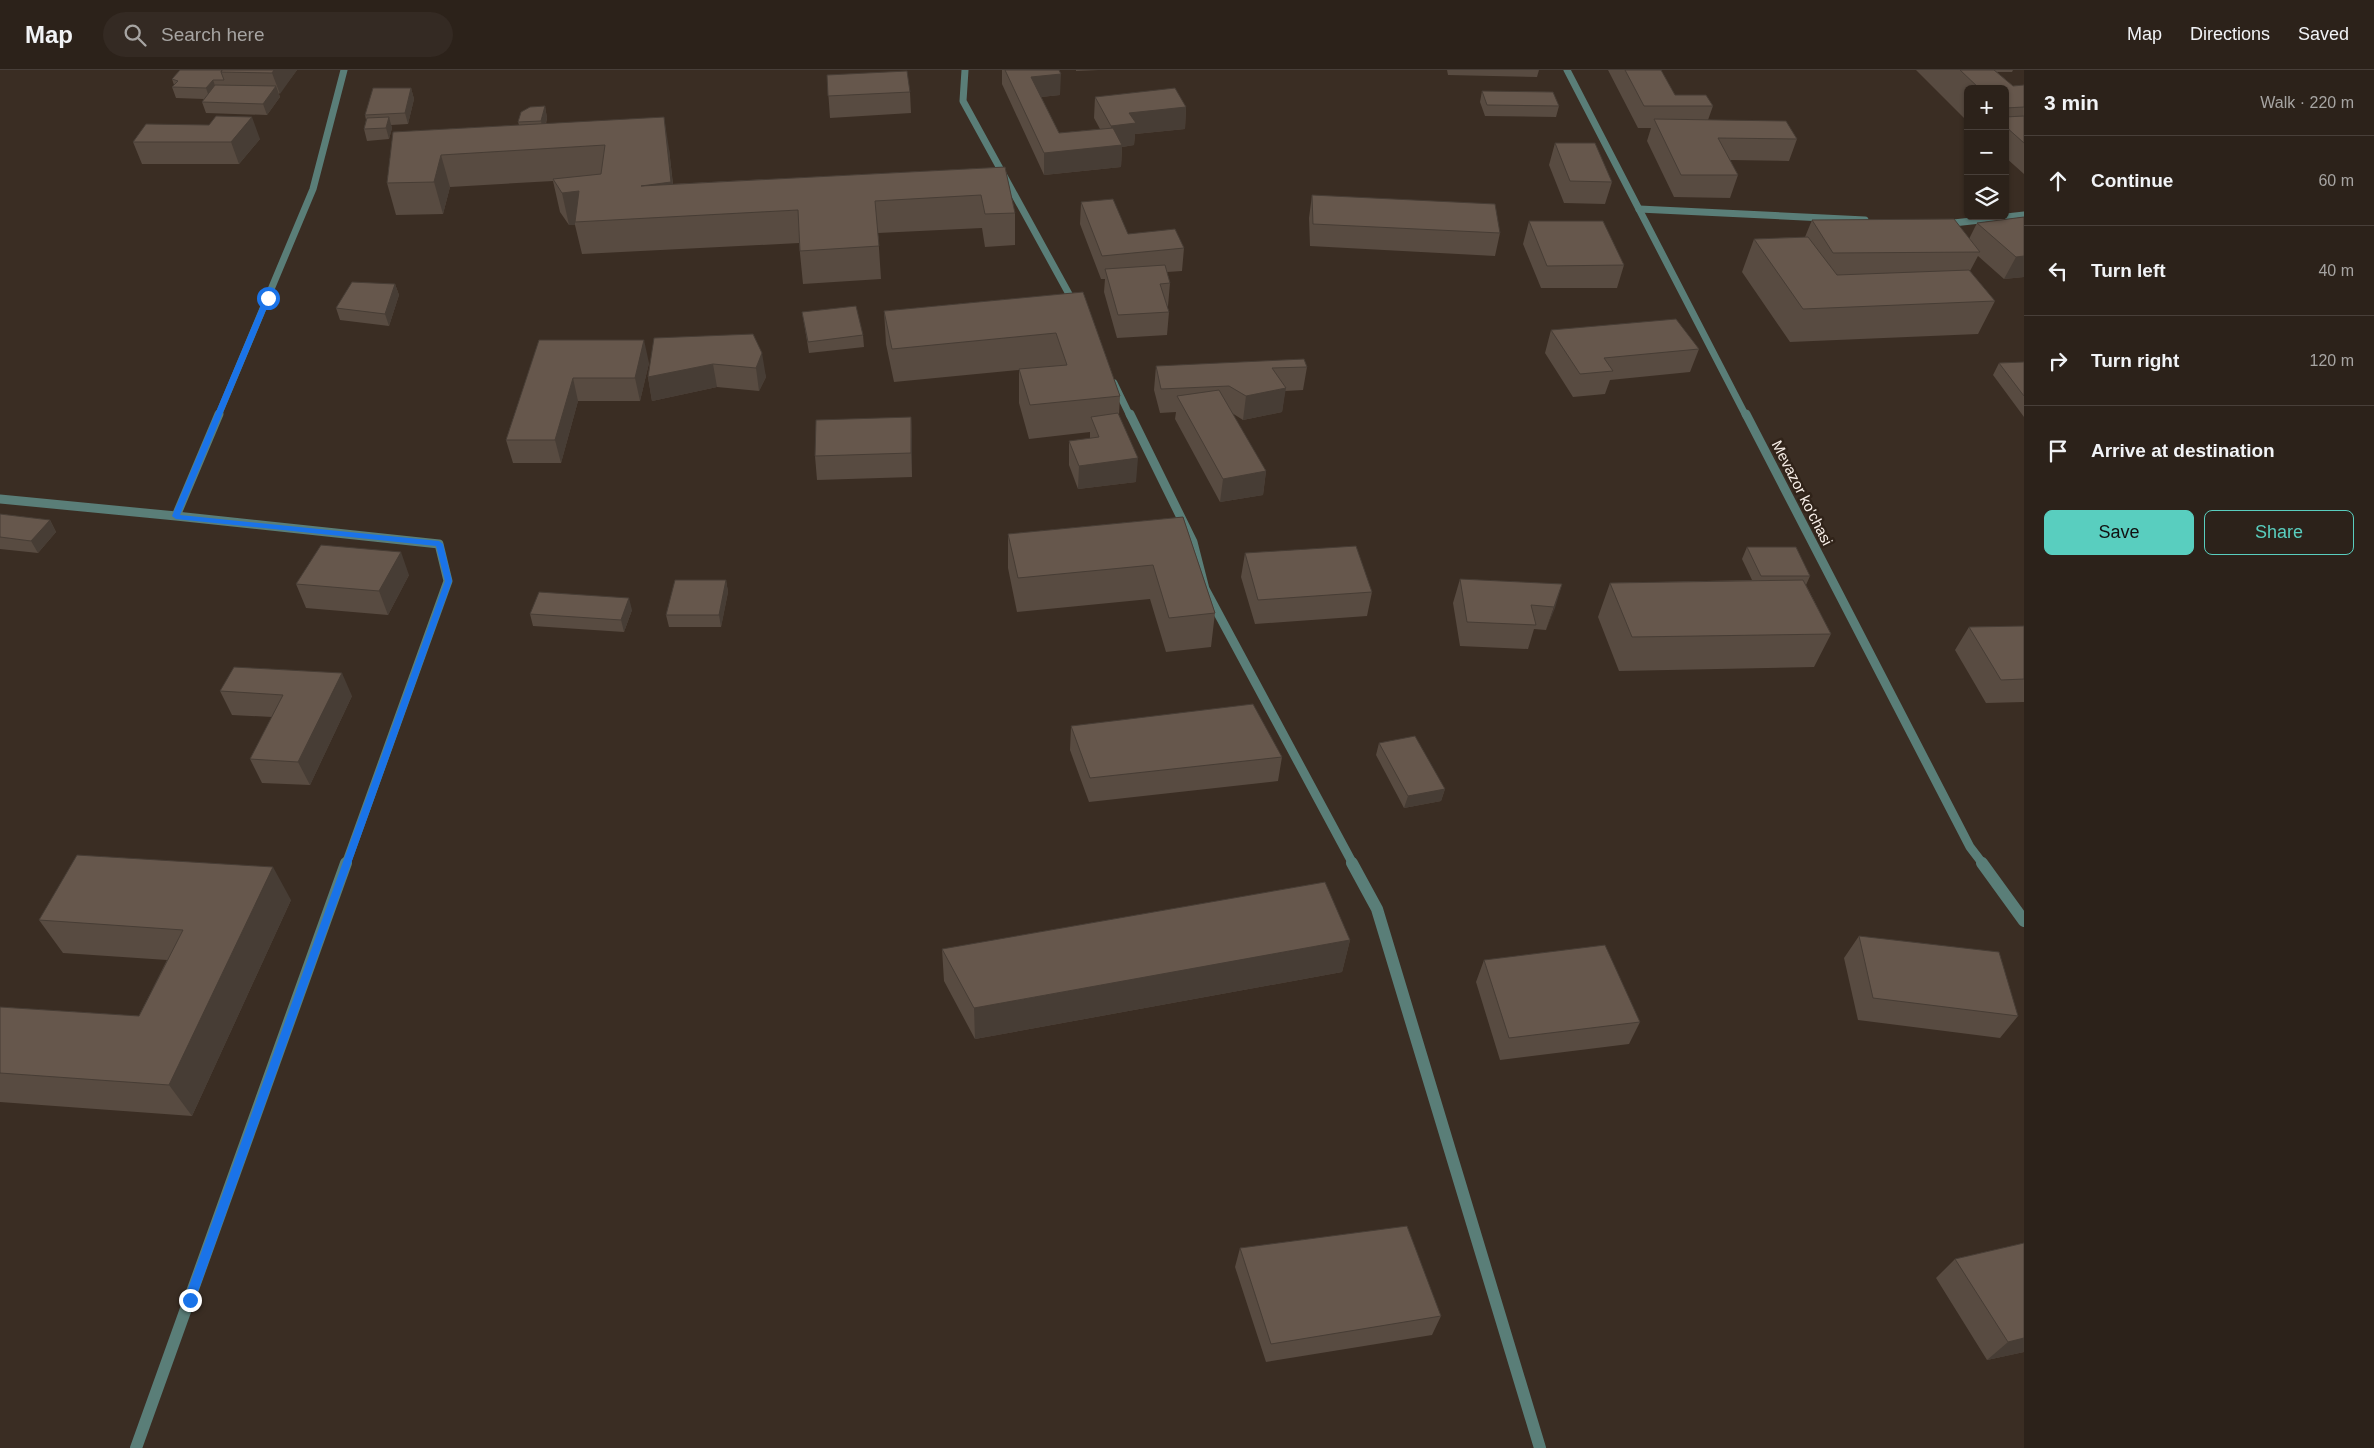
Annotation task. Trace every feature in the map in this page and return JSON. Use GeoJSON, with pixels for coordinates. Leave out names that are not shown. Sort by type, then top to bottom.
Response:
{"type":"FeatureCollection","features":[{"type":"Feature","properties":{"kind":"street"},"geometry":{"type":"LineString","coordinates":[[176,516],[313,189],[344,70]]}},
{"type":"Feature","properties":{"kind":"street"},"geometry":{"type":"LineString","coordinates":[[965,70],[963,101],[1078,312]]}},
{"type":"Feature","properties":{"kind":"street","name":"Mevazor ko'chasi"},"geometry":{"type":"LineString","coordinates":[[1567,70],[1970,847],[2024,921]]}},
{"type":"Feature","properties":{"kind":"street"},"geometry":{"type":"LineString","coordinates":[[1639,209],[1875,220]]}},
{"type":"Feature","properties":{"kind":"street"},"geometry":{"type":"LineString","coordinates":[[1934,223],[1953,224],[2024,215]]}},
{"type":"Feature","properties":{"kind":"street"},"geometry":{"type":"LineString","coordinates":[[1108,370],[1193,542],[1205,589],[1377,909],[1540,1448]]}},
{"type":"Feature","properties":{"kind":"street"},"geometry":{"type":"LineString","coordinates":[[0,499],[439,544],[448,581],[136,1448]]}},
{"type":"Feature","properties":{"kind":"building"},"geometry":{"type":"Polygon","coordinates":[[[180,70],[222,70],[224,80],[213,80],[206,88],[172,87],[178,81],[172,79],[180,70]]]}},
{"type":"Feature","properties":{"kind":"building"},"geometry":{"type":"Polygon","coordinates":[[[222,70],[274,70],[272,73],[221,72],[222,70]]]}},
{"type":"Feature","properties":{"kind":"building"},"geometry":{"type":"Polygon","coordinates":[[[1005,70],[1059,70],[1061,74],[1031,77],[1059,133],[1113,128],[1122,145],[1044,153],[1005,70]]]}},
{"type":"Feature","properties":{"kind":"building"},"geometry":{"type":"Polygon","coordinates":[[[1625,70],[1661,70],[1675,95],[1706,95],[1713,106],[1644,106],[1625,70]]]}},
{"type":"Feature","properties":{"kind":"building"},"geometry":{"type":"Polygon","coordinates":[[[1960,70],[1994,70],[2013,86],[2024,85],[2024,107],[2009,108],[2009,85],[1976,85],[1960,70]]]}},
{"type":"Feature","properties":{"kind":"building"},"geometry":{"type":"Polygon","coordinates":[[[907,71],[910,92],[828,96],[827,75],[907,71]]]}},
{"type":"Feature","properties":{"kind":"building"},"geometry":{"type":"Polygon","coordinates":[[[215,85],[276,86],[263,104],[202,102],[215,85]]]}},
{"type":"Feature","properties":{"kind":"building"},"geometry":{"type":"Polygon","coordinates":[[[373,88],[411,88],[405,113],[365,115],[373,88]]]}},
{"type":"Feature","properties":{"kind":"building"},"geometry":{"type":"Polygon","coordinates":[[[1175,88],[1186,107],[1129,113],[1136,123],[1111,126],[1095,97],[1175,88]]]}},
{"type":"Feature","properties":{"kind":"building"},"geometry":{"type":"Polygon","coordinates":[[[1482,91],[1553,92],[1559,106],[1487,105],[1482,91]]]}},
{"type":"Feature","properties":{"kind":"building"},"geometry":{"type":"Polygon","coordinates":[[[545,106],[541,121],[518,122],[521,112],[530,107],[545,106]]]}},
{"type":"Feature","properties":{"kind":"building"},"geometry":{"type":"Polygon","coordinates":[[[216,116],[252,117],[231,142],[133,142],[146,124],[209,125],[216,116]]]}},
{"type":"Feature","properties":{"kind":"building"},"geometry":{"type":"Polygon","coordinates":[[[2024,116],[2024,143],[2009,130],[2009,117],[2024,116]]]}},
{"type":"Feature","properties":{"kind":"building"},"geometry":{"type":"Polygon","coordinates":[[[389,117],[386,128],[364,129],[367,118],[389,117]]]}},
{"type":"Feature","properties":{"kind":"building"},"geometry":{"type":"Polygon","coordinates":[[[664,117],[671,182],[641,186],[1005,167],[1015,213],[985,214],[981,195],[875,201],[879,246],[800,251],[798,210],[575,222],[579,191],[562,193],[553,179],[601,174],[605,145],[441,155],[434,182],[387,183],[393,132],[664,117]]]}},
{"type":"Feature","properties":{"kind":"building"},"geometry":{"type":"Polygon","coordinates":[[[1654,119],[1786,121],[1797,139],[1718,138],[1738,175],[1681,175],[1654,119]]]}},
{"type":"Feature","properties":{"kind":"building"},"geometry":{"type":"Polygon","coordinates":[[[1555,143],[1595,143],[1612,182],[1570,181],[1555,143]]]}},
{"type":"Feature","properties":{"kind":"building"},"geometry":{"type":"Polygon","coordinates":[[[1312,195],[1495,204],[1500,233],[1313,224],[1312,195]]]}},
{"type":"Feature","properties":{"kind":"building"},"geometry":{"type":"Polygon","coordinates":[[[1113,199],[1128,234],[1175,229],[1184,248],[1102,256],[1081,202],[1113,199]]]}},
{"type":"Feature","properties":{"kind":"building"},"geometry":{"type":"Polygon","coordinates":[[[2024,217],[2024,256],[2016,257],[1977,223],[2024,217]]]}},
{"type":"Feature","properties":{"kind":"building"},"geometry":{"type":"Polygon","coordinates":[[[1954,219],[1980,252],[1833,253],[1812,220],[1954,219]]]}},
{"type":"Feature","properties":{"kind":"building"},"geometry":{"type":"Polygon","coordinates":[[[1529,221],[1603,221],[1624,265],[1547,266],[1529,221]]]}},
{"type":"Feature","properties":{"kind":"building"},"geometry":{"type":"Polygon","coordinates":[[[1808,237],[1837,275],[1969,270],[1995,301],[1803,309],[1754,239],[1808,237]]]}},
{"type":"Feature","properties":{"kind":"building"},"geometry":{"type":"Polygon","coordinates":[[[1165,265],[1170,283],[1160,284],[1169,312],[1118,315],[1105,269],[1165,265]]]}},
{"type":"Feature","properties":{"kind":"building"},"geometry":{"type":"Polygon","coordinates":[[[352,282],[395,284],[385,314],[336,308],[352,282]]]}},
{"type":"Feature","properties":{"kind":"building"},"geometry":{"type":"Polygon","coordinates":[[[1083,292],[1120,396],[1030,405],[1019,369],[1067,365],[1056,333],[892,349],[884,311],[1083,292]]]}},
{"type":"Feature","properties":{"kind":"building"},"geometry":{"type":"Polygon","coordinates":[[[856,306],[863,335],[808,342],[802,312],[856,306]]]}},
{"type":"Feature","properties":{"kind":"building"},"geometry":{"type":"Polygon","coordinates":[[[1676,319],[1699,349],[1604,358],[1613,371],[1580,374],[1551,330],[1676,319]]]}},
{"type":"Feature","properties":{"kind":"building"},"geometry":{"type":"Polygon","coordinates":[[[753,334],[762,353],[756,368],[713,364],[648,377],[654,338],[753,334]]]}},
{"type":"Feature","properties":{"kind":"building"},"geometry":{"type":"Polygon","coordinates":[[[539,340],[644,340],[635,378],[573,378],[555,440],[506,440],[539,340]]]}},
{"type":"Feature","properties":{"kind":"building"},"geometry":{"type":"Polygon","coordinates":[[[1304,359],[1307,367],[1272,368],[1286,388],[1246,396],[1229,386],[1161,389],[1156,366],[1304,359]]]}},
{"type":"Feature","properties":{"kind":"building"},"geometry":{"type":"Polygon","coordinates":[[[2024,362],[2024,396],[1999,363],[2024,362]]]}},
{"type":"Feature","properties":{"kind":"building"},"geometry":{"type":"Polygon","coordinates":[[[1219,390],[1266,471],[1223,479],[1177,396],[1219,390]]]}},
{"type":"Feature","properties":{"kind":"building"},"geometry":{"type":"Polygon","coordinates":[[[1118,413],[1138,458],[1079,466],[1069,441],[1099,437],[1091,417],[1118,413]]]}},
{"type":"Feature","properties":{"kind":"building"},"geometry":{"type":"Polygon","coordinates":[[[911,417],[911,453],[815,456],[816,420],[911,417]]]}},
{"type":"Feature","properties":{"kind":"building"},"geometry":{"type":"Polygon","coordinates":[[[0,514],[50,520],[31,541],[0,537],[0,514]]]}},
{"type":"Feature","properties":{"kind":"building"},"geometry":{"type":"Polygon","coordinates":[[[1183,517],[1215,613],[1169,618],[1153,565],[1018,578],[1008,534],[1183,517]]]}},
{"type":"Feature","properties":{"kind":"building"},"geometry":{"type":"Polygon","coordinates":[[[321,545],[401,552],[379,591],[296,584],[321,545]]]}},
{"type":"Feature","properties":{"kind":"building"},"geometry":{"type":"Polygon","coordinates":[[[1356,546],[1372,592],[1258,600],[1245,553],[1356,546]]]}},
{"type":"Feature","properties":{"kind":"building"},"geometry":{"type":"Polygon","coordinates":[[[1747,547],[1796,547],[1810,576],[1761,576],[1747,547]]]}},
{"type":"Feature","properties":{"kind":"building"},"geometry":{"type":"Polygon","coordinates":[[[1460,579],[1562,584],[1554,607],[1531,605],[1536,625],[1467,622],[1460,579]]]}},
{"type":"Feature","properties":{"kind":"building"},"geometry":{"type":"Polygon","coordinates":[[[675,580],[726,580],[719,615],[666,615],[675,580]]]}},
{"type":"Feature","properties":{"kind":"building"},"geometry":{"type":"Polygon","coordinates":[[[1803,580],[1831,634],[1632,637],[1610,583],[1803,580]]]}},
{"type":"Feature","properties":{"kind":"building"},"geometry":{"type":"Polygon","coordinates":[[[539,592],[629,598],[621,620],[530,614],[539,592]]]}},
{"type":"Feature","properties":{"kind":"building"},"geometry":{"type":"Polygon","coordinates":[[[2024,626],[2024,679],[2001,680],[1969,627],[2024,626]]]}},
{"type":"Feature","properties":{"kind":"building"},"geometry":{"type":"Polygon","coordinates":[[[234,667],[342,673],[298,762],[250,759],[283,695],[220,691],[234,667]]]}},
{"type":"Feature","properties":{"kind":"building"},"geometry":{"type":"Polygon","coordinates":[[[1253,704],[1282,757],[1090,778],[1071,726],[1253,704]]]}},
{"type":"Feature","properties":{"kind":"building"},"geometry":{"type":"Polygon","coordinates":[[[1415,736],[1445,789],[1408,796],[1379,743],[1415,736]]]}},
{"type":"Feature","properties":{"kind":"building"},"geometry":{"type":"Polygon","coordinates":[[[77,855],[273,867],[169,1085],[0,1073],[0,1007],[139,1016],[183,930],[39,920],[77,855]]]}},
{"type":"Feature","properties":{"kind":"building"},"geometry":{"type":"Polygon","coordinates":[[[1325,882],[1350,940],[974,1008],[942,949],[1325,882]]]}},
{"type":"Feature","properties":{"kind":"building"},"geometry":{"type":"Polygon","coordinates":[[[1859,936],[1999,952],[2018,1016],[1873,998],[1859,936]]]}},
{"type":"Feature","properties":{"kind":"building"},"geometry":{"type":"Polygon","coordinates":[[[1605,945],[1640,1022],[1509,1038],[1484,960],[1605,945]]]}},
{"type":"Feature","properties":{"kind":"building"},"geometry":{"type":"Polygon","coordinates":[[[1407,1226],[1441,1316],[1271,1344],[1240,1248],[1407,1226]]]}},
{"type":"Feature","properties":{"kind":"building"},"geometry":{"type":"Polygon","coordinates":[[[2024,1243],[2024,1338],[2008,1342],[1955,1259],[2024,1243]]]}},
{"type":"Feature","properties":{"kind":"route"},"geometry":{"type":"LineString","coordinates":[[190,1300],[448,581],[439,544],[176,516],[268,298]]}}]}
